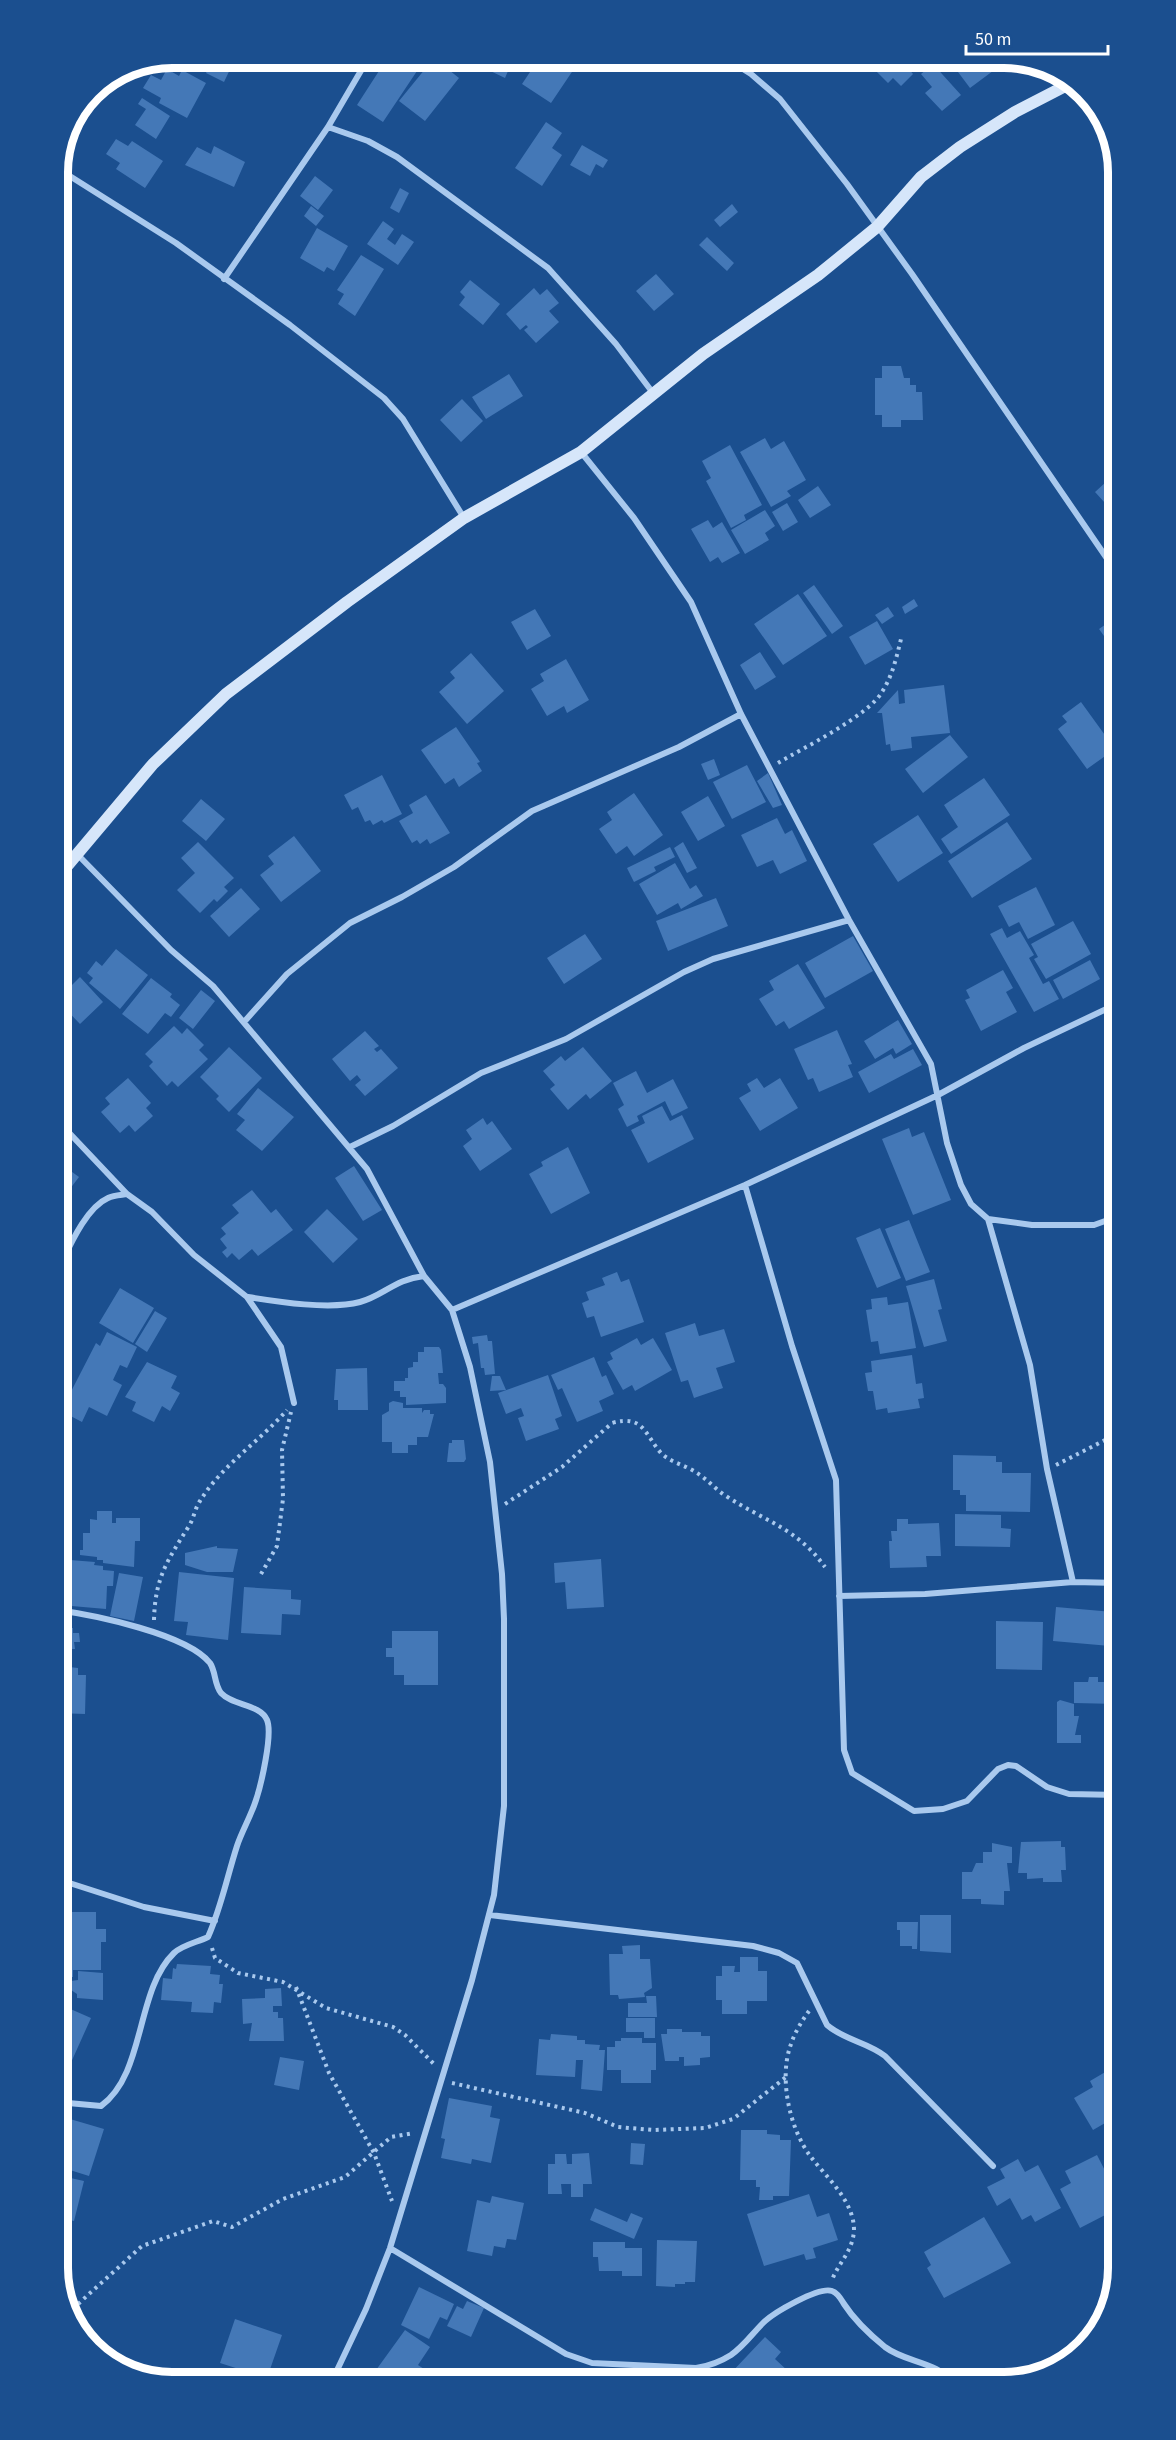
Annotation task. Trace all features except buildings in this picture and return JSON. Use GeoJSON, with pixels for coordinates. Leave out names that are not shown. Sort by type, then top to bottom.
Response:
{"type":"FeatureCollection","features":[{"type":"Feature","properties":{"kind":"main road"},"geometry":{"type":"LineString","coordinates":[[68,865],[153,764],[226,694],[347,602],[464,518],[581,452],[703,354],[818,275],[877,227],[921,177],[960,147],[1015,112],[1064,86]]}},
{"type":"Feature","properties":{"kind":"street"},"geometry":{"type":"LineString","coordinates":[[224,279],[328,127],[363,68]]}},
{"type":"Feature","properties":{"kind":"street"},"geometry":{"type":"LineString","coordinates":[[741,68],[780,99],[847,184],[912,274],[1108,560]]}},
{"type":"Feature","properties":{"kind":"street"},"geometry":{"type":"LineString","coordinates":[[328,127],[368,141],[397,157],[548,268],[616,344],[653,393]]}},
{"type":"Feature","properties":{"kind":"street"},"geometry":{"type":"LineString","coordinates":[[68,175],[176,243],[290,325],[384,399],[403,419],[464,518]]}},
{"type":"Feature","properties":{"kind":"street"},"geometry":{"type":"LineString","coordinates":[[581,452],[634,518],[691,602],[741,714],[769,768],[849,920],[931,1064],[947,1143],[961,1185],[971,1204],[988,1219],[1030,1365],[1047,1469],[1073,1582]]}},
{"type":"Feature","properties":{"kind":"street"},"geometry":{"type":"LineString","coordinates":[[244,1023],[287,974],[350,923],[454,867],[532,811],[679,747],[741,714]]}},
{"type":"Feature","properties":{"kind":"street"},"geometry":{"type":"LineString","coordinates":[[77,854],[171,950],[213,986],[350,1147],[383,1196],[424,1275],[452,1310],[480,1406],[496,1511],[504,1619],[502,1840],[489,1915],[390,2247],[366,2309],[336,2372]]}},
{"type":"Feature","properties":{"kind":"street"},"geometry":{"type":"LineString","coordinates":[[350,1147],[393,1126],[481,1073],[566,1039],[684,972],[713,959],[849,920]]}},
{"type":"Feature","properties":{"kind":"street"},"geometry":{"type":"LineString","coordinates":[[452,1310],[745,1185],[938,1095],[1024,1048],[1108,1008]]}},
{"type":"Feature","properties":{"kind":"street"},"geometry":{"type":"LineString","coordinates":[[68,1132],[127,1194],[152,1212],[194,1255],[247,1297],[281,1347],[294,1403]]}},
{"type":"Feature","properties":{"kind":"street"},"geometry":{"type":"LineString","coordinates":[[745,1185],[792,1346],[836,1480],[844,1750],[852,1773],[905,1807],[921,1811],[943,1809],[967,1801],[998,1769],[1008,1765],[1016,1766],[1047,1787],[1069,1794],[1108,1795]]}},
{"type":"Feature","properties":{"kind":"street"},"geometry":{"type":"LineString","coordinates":[[68,1250],[95,1206],[109,1197],[127,1194]]}},
{"type":"Feature","properties":{"kind":"street"},"geometry":{"type":"LineString","coordinates":[[988,1219],[1032,1225],[1087,1226],[1108,1219]]}},
{"type":"Feature","properties":{"kind":"street"},"geometry":{"type":"LineString","coordinates":[[247,1297],[300,1304],[356,1303],[403,1280],[424,1275]]}},
{"type":"Feature","properties":{"kind":"street"},"geometry":{"type":"LineString","coordinates":[[838,1596],[925,1593],[1073,1582],[1108,1583]]}},
{"type":"Feature","properties":{"kind":"street"},"geometry":{"type":"LineString","coordinates":[[68,1612],[164,1636],[185,1644],[207,1660],[222,1694],[234,1703],[258,1711],[268,1722],[269,1735],[257,1799],[237,1845],[215,1921],[208,1937],[176,1951],[160,1970],[138,2039],[113,2097],[101,2106],[68,2103]]}},
{"type":"Feature","properties":{"kind":"street"},"geometry":{"type":"LineString","coordinates":[[68,1883],[144,1907],[215,1921]]}},
{"type":"Feature","properties":{"kind":"street"},"geometry":{"type":"LineString","coordinates":[[489,1915],[726,1942],[779,1953],[797,1963],[814,2003],[824,2020],[835,2032],[871,2046],[885,2056],[993,2166]]}},
{"type":"Feature","properties":{"kind":"street"},"geometry":{"type":"LineString","coordinates":[[390,2247],[566,2354],[592,2363],[696,2368],[708,2366],[731,2355],[763,2323],[784,2308],[822,2290],[830,2290],[839,2296],[855,2320],[887,2348],[900,2357],[942,2372]]}},
{"type":"Feature","properties":{"kind":"path"},"geometry":{"type":"LineString","coordinates":[[769,768],[854,717],[881,695],[892,670],[902,635]]}},
{"type":"Feature","properties":{"kind":"path"},"geometry":{"type":"LineString","coordinates":[[261,1574],[277,1546],[283,1499],[282,1450],[294,1403]]}},
{"type":"Feature","properties":{"kind":"path"},"geometry":{"type":"LineString","coordinates":[[164,1636],[154,1621],[154,1594],[159,1576],[191,1524],[200,1501],[294,1403]]}},
{"type":"Feature","properties":{"kind":"path"},"geometry":{"type":"LineString","coordinates":[[496,1511],[562,1467],[612,1423],[634,1423],[643,1427],[661,1453],[672,1461],[698,1473],[725,1495],[805,1542],[838,1584]]}},
{"type":"Feature","properties":{"kind":"path"},"geometry":{"type":"LineString","coordinates":[[1047,1469],[1108,1438]]}},
{"type":"Feature","properties":{"kind":"path"},"geometry":{"type":"LineString","coordinates":[[208,1937],[215,1958],[238,1973],[283,1982],[340,2014],[393,2027],[405,2035],[441,2076],[585,2113],[618,2127],[654,2130],[705,2128],[733,2119],[786,2077]]}},
{"type":"Feature","properties":{"kind":"path"},"geometry":{"type":"LineString","coordinates":[[295,1987],[329,2073],[374,2153],[398,2219]]}},
{"type":"Feature","properties":{"kind":"path"},"geometry":{"type":"LineString","coordinates":[[814,2003],[800,2024],[790,2048],[786,2077],[801,2144],[825,2171],[848,2206],[853,2220],[850,2249],[834,2276],[830,2290]]}},
{"type":"Feature","properties":{"kind":"path"},"geometry":{"type":"LineString","coordinates":[[75,2307],[142,2246],[213,2221],[232,2227],[283,2199],[345,2177],[395,2135],[423,2132]]}}]}
